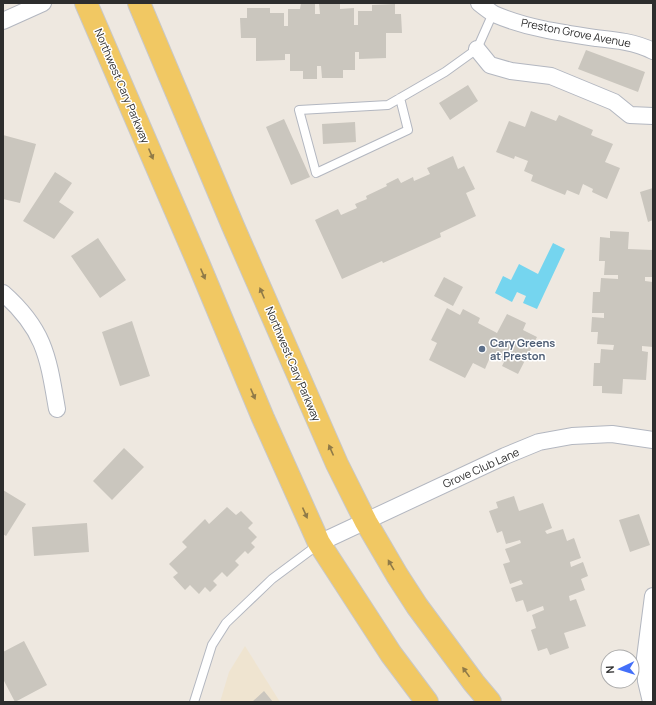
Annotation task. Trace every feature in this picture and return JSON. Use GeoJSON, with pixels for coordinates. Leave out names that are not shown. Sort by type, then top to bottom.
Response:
{"type":"FeatureCollection","features":[{"type":"Feature","properties":{"kind":"main road","name":"Northwest Cary Parkway"},"geometry":{"type":"LineString","coordinates":[[86,3],[194,253],[263,418],[319,543],[391,654],[427,702]]}},
{"type":"Feature","properties":{"kind":"main road","name":"Northwest Cary Parkway"},"geometry":{"type":"LineString","coordinates":[[139,3],[310,404],[337,464],[366,522],[417,606],[474,683],[490,702]]}},
{"type":"Feature","properties":{"kind":"street"},"geometry":{"type":"LineString","coordinates":[[3,21],[44,3]]}},
{"type":"Feature","properties":{"kind":"street","name":"Preston Grove Avenue"},"geometry":{"type":"LineString","coordinates":[[479,3],[493,13],[535,27],[569,34],[620,41],[644,47],[653,51]]}},
{"type":"Feature","properties":{"kind":"street"},"geometry":{"type":"LineString","coordinates":[[477,49],[490,65],[511,71],[551,76],[614,102],[630,115],[653,116]]}},
{"type":"Feature","properties":{"kind":"street"},"geometry":{"type":"LineString","coordinates":[[3,294],[15,304],[28,319],[46,353],[57,409]]}},
{"type":"Feature","properties":{"kind":"street","name":"Grove Club Lane"},"geometry":{"type":"LineString","coordinates":[[319,543],[499,459],[539,442],[572,436],[612,434],[653,440]]}},
{"type":"Feature","properties":{"kind":"street"},"geometry":{"type":"LineString","coordinates":[[651,702],[646,681],[645,658],[653,596]]}},
{"type":"Feature","properties":{"kind":"lane"},"geometry":{"type":"LineString","coordinates":[[400,98],[408,130],[316,173],[298,110],[388,105],[400,98],[445,72],[477,49],[493,13]]}},
{"type":"Feature","properties":{"kind":"lane"},"geometry":{"type":"LineString","coordinates":[[194,702],[212,645],[226,623],[272,579],[319,543]]}},
{"type":"Feature","properties":{"kind":"shaded area"},"geometry":{"type":"Polygon","coordinates":[[[245,646],[280,702],[220,702],[229,672],[245,646]]]}},
{"type":"Feature","properties":{"kind":"water"},"geometry":{"type":"Polygon","coordinates":[[[553,243],[565,249],[537,309],[523,303],[526,296],[517,292],[512,302],[495,293],[503,276],[511,280],[519,264],[538,274],[553,243]]]}},
{"type":"Feature","properties":{"kind":"building"},"geometry":{"type":"Polygon","coordinates":[[[301,3],[315,3],[315,14],[320,14],[319,3],[340,3],[340,9],[354,8],[354,25],[358,25],[358,11],[372,11],[372,5],[395,4],[395,14],[401,14],[402,33],[386,33],[386,58],[359,59],[359,52],[355,52],[355,70],[343,70],[343,78],[322,78],[321,66],[317,66],[317,79],[303,79],[303,71],[290,71],[290,54],[285,54],[285,60],[256,61],[256,38],[241,38],[240,18],[247,18],[247,8],[270,8],[270,13],[284,13],[284,26],[288,26],[288,9],[300,9],[301,3]]]}},
{"type":"Feature","properties":{"kind":"building"},"geometry":{"type":"Polygon","coordinates":[[[586,50],[645,72],[638,92],[578,69],[586,50]]]}},
{"type":"Feature","properties":{"kind":"building"},"geometry":{"type":"Polygon","coordinates":[[[468,85],[478,101],[450,120],[439,103],[468,85]]]}},
{"type":"Feature","properties":{"kind":"building"},"geometry":{"type":"Polygon","coordinates":[[[531,111],[556,121],[559,115],[593,130],[591,135],[613,144],[605,162],[620,168],[607,199],[592,192],[593,189],[583,184],[579,195],[567,190],[565,195],[531,181],[533,175],[524,171],[528,161],[515,156],[514,159],[496,152],[509,121],[525,127],[531,111]]]}},
{"type":"Feature","properties":{"kind":"building"},"geometry":{"type":"Polygon","coordinates":[[[284,119],[310,177],[291,185],[266,127],[284,119]]]}},
{"type":"Feature","properties":{"kind":"building"},"geometry":{"type":"Polygon","coordinates":[[[355,122],[356,142],[323,144],[322,124],[355,122]]]}},
{"type":"Feature","properties":{"kind":"building"},"geometry":{"type":"Polygon","coordinates":[[[3,135],[36,144],[20,203],[3,199],[3,135]]]}},
{"type":"Feature","properties":{"kind":"building"},"geometry":{"type":"Polygon","coordinates":[[[453,156],[458,169],[464,166],[475,189],[466,193],[476,216],[440,233],[441,237],[383,263],[382,261],[342,279],[315,220],[338,209],[341,215],[357,208],[355,204],[367,199],[366,196],[387,186],[386,184],[398,178],[401,183],[413,177],[414,181],[430,174],[427,168],[453,156]]]}},
{"type":"Feature","properties":{"kind":"building"},"geometry":{"type":"Polygon","coordinates":[[[55,172],[72,183],[59,202],[74,212],[54,239],[23,221],[55,172]]]}},
{"type":"Feature","properties":{"kind":"building"},"geometry":{"type":"Polygon","coordinates":[[[653,188],[653,220],[648,222],[640,192],[653,188]]]}},
{"type":"Feature","properties":{"kind":"building"},"geometry":{"type":"Polygon","coordinates":[[[610,231],[629,232],[628,249],[653,250],[652,277],[645,277],[645,281],[653,282],[653,347],[642,346],[642,351],[648,352],[646,380],[623,379],[622,394],[602,393],[602,386],[593,386],[594,363],[600,363],[601,349],[613,350],[614,345],[597,344],[598,332],[591,332],[592,317],[604,318],[604,313],[592,313],[593,292],[600,292],[601,278],[618,279],[618,275],[604,275],[605,261],[599,261],[600,237],[610,238],[610,231]]]}},
{"type":"Feature","properties":{"kind":"building"},"geometry":{"type":"Polygon","coordinates":[[[98,238],[126,280],[100,298],[71,256],[98,238]]]}},
{"type":"Feature","properties":{"kind":"building"},"geometry":{"type":"Polygon","coordinates":[[[444,277],[463,287],[453,306],[434,296],[444,277]]]}},
{"type":"Feature","properties":{"kind":"building","name":"Cary Greens at Preston"},"geometry":{"type":"Polygon","coordinates":[[[447,308],[460,315],[463,309],[480,318],[478,323],[497,333],[507,314],[526,323],[523,330],[537,337],[518,374],[502,366],[504,362],[491,355],[485,369],[473,363],[465,378],[429,360],[437,343],[431,340],[447,308]]]}},
{"type":"Feature","properties":{"kind":"building"},"geometry":{"type":"Polygon","coordinates":[[[132,321],[150,376],[120,386],[102,332],[132,321]]]}},
{"type":"Feature","properties":{"kind":"building"},"geometry":{"type":"Polygon","coordinates":[[[124,448],[144,467],[112,500],[93,481],[124,448]]]}},
{"type":"Feature","properties":{"kind":"building"},"geometry":{"type":"Polygon","coordinates":[[[3,490],[26,504],[6,536],[3,534],[3,490]]]}},
{"type":"Feature","properties":{"kind":"building"},"geometry":{"type":"Polygon","coordinates":[[[514,496],[519,511],[543,503],[552,528],[545,531],[547,534],[563,529],[567,541],[574,538],[581,558],[570,562],[571,567],[583,562],[588,576],[581,579],[585,590],[569,596],[570,601],[576,599],[586,626],[564,633],[569,648],[550,655],[547,648],[538,651],[531,630],[536,628],[532,615],[544,610],[543,606],[527,612],[523,600],[516,602],[511,588],[523,584],[521,580],[510,584],[503,564],[510,562],[505,549],[521,543],[520,540],[506,544],[502,531],[497,533],[489,511],[498,508],[496,502],[514,496]]]}},
{"type":"Feature","properties":{"kind":"building"},"geometry":{"type":"Polygon","coordinates":[[[227,507],[236,515],[241,511],[253,523],[248,528],[257,537],[251,543],[255,547],[248,554],[245,551],[235,561],[239,565],[227,577],[222,572],[213,581],[217,585],[210,592],[205,587],[199,594],[190,585],[185,590],[173,577],[178,573],[169,564],[187,547],[182,542],[205,519],[209,524],[227,507]]]}},
{"type":"Feature","properties":{"kind":"building"},"geometry":{"type":"Polygon","coordinates":[[[639,514],[650,545],[630,552],[619,520],[639,514]]]}},
{"type":"Feature","properties":{"kind":"building"},"geometry":{"type":"Polygon","coordinates":[[[87,523],[89,552],[34,556],[32,527],[87,523]]]}},
{"type":"Feature","properties":{"kind":"building"},"geometry":{"type":"Polygon","coordinates":[[[24,641],[47,685],[15,702],[3,679],[3,652],[24,641]]]}},
{"type":"Feature","properties":{"kind":"building"},"geometry":{"type":"Polygon","coordinates":[[[264,691],[273,702],[252,702],[264,691]]]}},
{"type":"Feature","properties":{"kind":"place","name":"Cary Greens at Preston"},"geometry":{"type":"Point","coordinates":[482,349]}}]}
